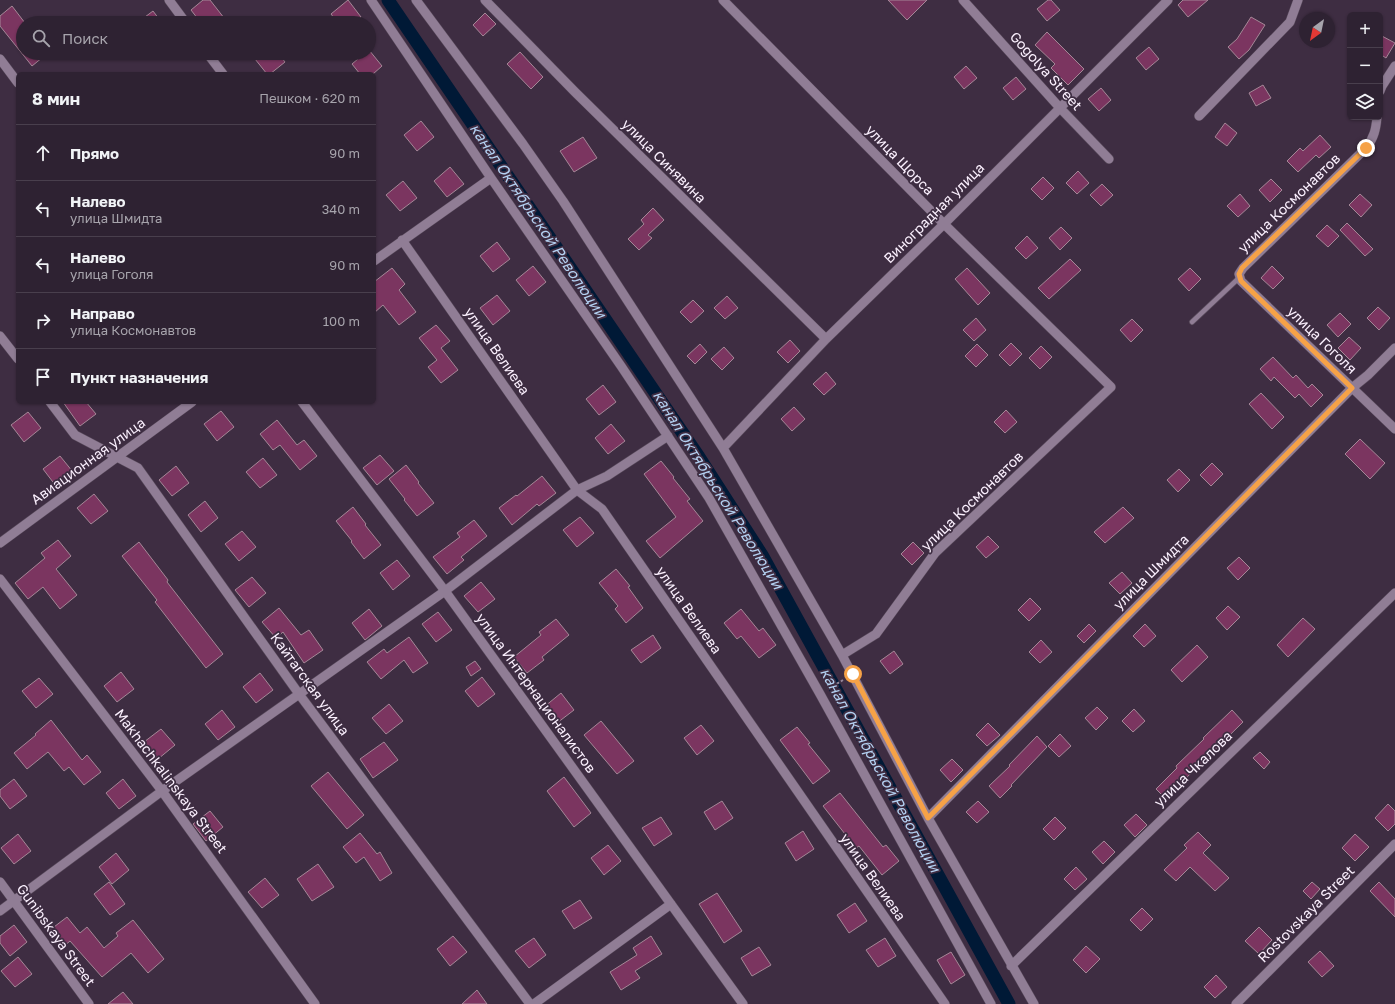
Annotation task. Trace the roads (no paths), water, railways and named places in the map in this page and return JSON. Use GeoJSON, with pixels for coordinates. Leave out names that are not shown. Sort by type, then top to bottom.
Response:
{"type":"FeatureCollection","features":[{"type":"Feature","properties":{"kind":"street"},"geometry":{"type":"LineString","coordinates":[[169,0],[181,16]]}},
{"type":"Feature","properties":{"kind":"street"},"geometry":{"type":"LineString","coordinates":[[371,0],[491,178],[621,366],[709,498],[820,694],[991,1004]]}},
{"type":"Feature","properties":{"kind":"street"},"geometry":{"type":"LineString","coordinates":[[428,0],[418,4],[523,144],[563,201],[723,448],[842,655],[928,818],[1034,1004]]}},
{"type":"Feature","properties":{"kind":"street","name":"улица Синявина"},"geometry":{"type":"LineString","coordinates":[[486,0],[575,92],[826,339]]}},
{"type":"Feature","properties":{"kind":"street","name":"улица Щорса"},"geometry":{"type":"LineString","coordinates":[[723,0],[944,224],[1111,387]]}},
{"type":"Feature","properties":{"kind":"street","name":"Gogolya Street"},"geometry":{"type":"LineString","coordinates":[[963,0],[1060,108],[1109,159]]}},
{"type":"Feature","properties":{"kind":"street","name":"Виноградная улица"},"geometry":{"type":"LineString","coordinates":[[723,448],[826,339],[944,224],[1168,0]]}},
{"type":"Feature","properties":{"kind":"street"},"geometry":{"type":"LineString","coordinates":[[1199,116],[1290,22],[1298,0]]}},
{"type":"Feature","properties":{"kind":"street"},"geometry":{"type":"LineString","coordinates":[[0,59],[16,81]]}},
{"type":"Feature","properties":{"kind":"street"},"geometry":{"type":"LineString","coordinates":[[212,60],[221,72]]}},
{"type":"Feature","properties":{"kind":"street"},"geometry":{"type":"LineString","coordinates":[[1383,84],[1395,66]]}},
{"type":"Feature","properties":{"kind":"street","name":"улица Космонавтов"},"geometry":{"type":"LineString","coordinates":[[1241,272],[1366,148],[1373,139],[1377,120]]}},
{"type":"Feature","properties":{"kind":"street"},"geometry":{"type":"LineString","coordinates":[[376,260],[491,178]]}},
{"type":"Feature","properties":{"kind":"street","name":"улица Велиева"},"geometry":{"type":"LineString","coordinates":[[402,240],[577,490],[602,509],[944,1004]]}},
{"type":"Feature","properties":{"kind":"street","name":"улица Гоголя"},"geometry":{"type":"LineString","coordinates":[[1241,272],[1241,281],[1395,429]]}},
{"type":"Feature","properties":{"kind":"street"},"geometry":{"type":"LineString","coordinates":[[0,336],[16,357]]}},
{"type":"Feature","properties":{"kind":"street","name":"улица Шмидта"},"geometry":{"type":"LineString","coordinates":[[928,818],[1352,388],[1368,375],[1395,348]]}},
{"type":"Feature","properties":{"kind":"street","name":"улица Космонавтов"},"geometry":{"type":"LineString","coordinates":[[842,655],[876,634],[935,554],[1111,387]]}},
{"type":"Feature","properties":{"kind":"street","name":"Кайтагская улица"},"geometry":{"type":"LineString","coordinates":[[52,404],[75,435],[138,468],[299,694],[530,1004]]}},
{"type":"Feature","properties":{"kind":"street","name":"Авиационная улица"},"geometry":{"type":"LineString","coordinates":[[0,543],[189,404]]}},
{"type":"Feature","properties":{"kind":"street","name":"улица Интернационалистов"},"geometry":{"type":"LineString","coordinates":[[304,404],[445,591],[743,1004]]}},
{"type":"Feature","properties":{"kind":"street"},"geometry":{"type":"LineString","coordinates":[[0,911],[162,791],[445,591],[577,490],[607,476],[668,436]]}},
{"type":"Feature","properties":{"kind":"street","name":"Makhachkalinskaya Street"},"geometry":{"type":"LineString","coordinates":[[0,579],[162,791],[315,1004]]}},
{"type":"Feature","properties":{"kind":"street","name":"улица Чкалова"},"geometry":{"type":"LineString","coordinates":[[1012,966],[1395,593]]}},
{"type":"Feature","properties":{"kind":"street","name":"Rostovskaya Street"},"geometry":{"type":"LineString","coordinates":[[1236,1004],[1395,844]]}},
{"type":"Feature","properties":{"kind":"street","name":"Gunibskaya Street"},"geometry":{"type":"LineString","coordinates":[[0,882],[89,1004]]}},
{"type":"Feature","properties":{"kind":"street"},"geometry":{"type":"LineString","coordinates":[[534,1004],[671,904]]}},
{"type":"Feature","properties":{"kind":"lane"},"geometry":{"type":"LineString","coordinates":[[1192,322],[1241,272]]}},
{"type":"Feature","properties":{"kind":"waterway","name":"канал Октябрьской Революции"},"geometry":{"type":"LineString","coordinates":[[388,0],[699,457],[762,555],[1009,1004]]}}]}
